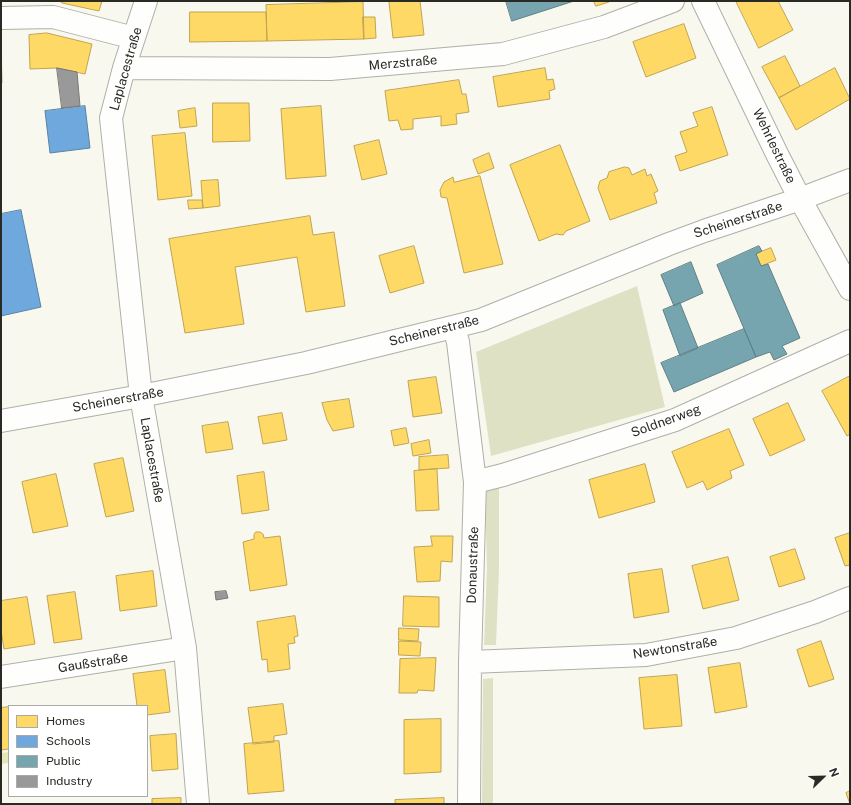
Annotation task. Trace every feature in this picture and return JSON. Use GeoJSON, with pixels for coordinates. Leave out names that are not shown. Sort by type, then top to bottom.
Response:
{"type":"FeatureCollection","features":[{"type":"Feature","properties":{"kind":"street","name":"Laplacestraße"},"geometry":{"type":"LineString","coordinates":[[146,1],[124,68],[111,118],[141,396],[185,648],[198,804]]}},
{"type":"Feature","properties":{"kind":"street","name":"Merzstraße"},"geometry":{"type":"LineString","coordinates":[[124,68],[330,69],[503,54],[604,27],[673,1]]}},
{"type":"Feature","properties":{"kind":"street","name":"Wehrlestraße"},"geometry":{"type":"LineString","coordinates":[[703,1],[800,200],[850,288]]}},
{"type":"Feature","properties":{"kind":"street"},"geometry":{"type":"LineString","coordinates":[[1,18],[53,17],[134,38]]}},
{"type":"Feature","properties":{"kind":"street","name":"Scheinerstraße"},"geometry":{"type":"LineString","coordinates":[[1,421],[141,396],[306,363],[454,328],[481,320],[704,231],[800,200],[850,180]]}},
{"type":"Feature","properties":{"kind":"street","name":"Donaustraße"},"geometry":{"type":"LineString","coordinates":[[454,328],[458,342],[475,482],[470,662],[469,804]]}},
{"type":"Feature","properties":{"kind":"street","name":"Soldnerweg"},"geometry":{"type":"LineString","coordinates":[[475,482],[503,475],[675,420],[850,341]]}},
{"type":"Feature","properties":{"kind":"street","name":"Newtonstraße"},"geometry":{"type":"LineString","coordinates":[[470,662],[646,655],[736,638],[815,612],[850,598]]}},
{"type":"Feature","properties":{"kind":"street","name":"Gaußstraße"},"geometry":{"type":"LineString","coordinates":[[1,677],[185,648]]}},
{"type":"Feature","properties":{"kind":"shaded area"},"geometry":{"type":"Polygon","coordinates":[[[637,286],[665,407],[491,456],[476,352],[637,286]]]}},
{"type":"Feature","properties":{"kind":"shaded area"},"geometry":{"type":"Polygon","coordinates":[[[499,487],[499,569],[496,645],[484,645],[487,568],[485,491],[499,487]]]}},
{"type":"Feature","properties":{"kind":"shaded area"},"geometry":{"type":"Polygon","coordinates":[[[493,678],[493,804],[482,804],[483,679],[493,678]]]}},
{"type":"Feature","properties":{"kind":"shaded area"},"geometry":{"type":"Polygon","coordinates":[[[8,752],[8,763],[1,764],[1,753],[8,752]]]}},
{"type":"Feature","properties":{"kind":"building: Homes"},"geometry":{"type":"Polygon","coordinates":[[[62,1],[102,1],[99,11],[62,3],[62,1]]]}},
{"type":"Feature","properties":{"kind":"building: Homes"},"geometry":{"type":"Polygon","coordinates":[[[420,1],[424,35],[393,38],[389,2],[420,1]]]}},
{"type":"Feature","properties":{"kind":"building: Homes"},"geometry":{"type":"Polygon","coordinates":[[[594,1],[609,1],[609,2],[596,6],[594,1]]]}},
{"type":"Feature","properties":{"kind":"building: Homes"},"geometry":{"type":"Polygon","coordinates":[[[736,1],[778,1],[793,30],[759,48],[736,1]]]}},
{"type":"Feature","properties":{"kind":"building: Homes"},"geometry":{"type":"Polygon","coordinates":[[[363,2],[364,39],[267,41],[266,5],[363,2]]]}},
{"type":"Feature","properties":{"kind":"building: Homes"},"geometry":{"type":"Polygon","coordinates":[[[190,12],[266,12],[267,41],[190,42],[190,12]]]}},
{"type":"Feature","properties":{"kind":"building: Homes"},"geometry":{"type":"Polygon","coordinates":[[[363,17],[375,17],[376,38],[364,39],[363,17]]]}},
{"type":"Feature","properties":{"kind":"building: Homes"},"geometry":{"type":"Polygon","coordinates":[[[684,24],[696,58],[646,77],[633,42],[684,24]]]}},
{"type":"Feature","properties":{"kind":"building: Homes"},"geometry":{"type":"Polygon","coordinates":[[[47,33],[92,44],[85,74],[57,68],[30,69],[29,35],[47,33]]]}},
{"type":"Feature","properties":{"kind":"building: Homes"},"geometry":{"type":"Polygon","coordinates":[[[1,43],[2,83],[1,83],[1,43]]]}},
{"type":"Feature","properties":{"kind":"building: Homes"},"geometry":{"type":"Polygon","coordinates":[[[785,56],[800,86],[779,98],[762,67],[785,56]]]}},
{"type":"Feature","properties":{"kind":"building: Homes"},"geometry":{"type":"Polygon","coordinates":[[[545,68],[547,80],[553,79],[555,89],[549,91],[550,99],[498,107],[493,77],[545,68]]]}},
{"type":"Feature","properties":{"kind":"building: Homes"},"geometry":{"type":"Polygon","coordinates":[[[835,68],[850,99],[796,130],[779,98],[835,68]]]}},
{"type":"Feature","properties":{"kind":"building: Homes"},"geometry":{"type":"Polygon","coordinates":[[[459,80],[462,94],[466,94],[469,112],[456,114],[457,124],[441,126],[441,116],[413,119],[413,129],[401,130],[398,120],[389,121],[385,91],[459,80]]]}},
{"type":"Feature","properties":{"kind":"building: Homes"},"geometry":{"type":"Polygon","coordinates":[[[213,103],[249,103],[250,141],[213,142],[213,103]]]}},
{"type":"Feature","properties":{"kind":"building: Homes"},"geometry":{"type":"Polygon","coordinates":[[[321,106],[326,176],[286,179],[281,109],[321,106]]]}},
{"type":"Feature","properties":{"kind":"building: Homes"},"geometry":{"type":"Polygon","coordinates":[[[712,107],[728,155],[680,171],[675,156],[687,152],[680,132],[698,126],[693,113],[712,107]]]}},
{"type":"Feature","properties":{"kind":"building: Homes"},"geometry":{"type":"Polygon","coordinates":[[[195,108],[197,126],[180,128],[178,111],[195,108]]]}},
{"type":"Feature","properties":{"kind":"building: Homes"},"geometry":{"type":"Polygon","coordinates":[[[185,133],[192,196],[158,200],[152,136],[185,133]]]}},
{"type":"Feature","properties":{"kind":"building: Homes"},"geometry":{"type":"Polygon","coordinates":[[[379,140],[387,174],[362,180],[354,146],[379,140]]]}},
{"type":"Feature","properties":{"kind":"building: Homes"},"geometry":{"type":"Polygon","coordinates":[[[560,145],[590,221],[566,231],[563,235],[556,234],[539,241],[510,165],[560,145]]]}},
{"type":"Feature","properties":{"kind":"building: Homes"},"geometry":{"type":"Polygon","coordinates":[[[489,153],[494,168],[478,174],[473,160],[489,153]]]}},
{"type":"Feature","properties":{"kind":"building: Homes"},"geometry":{"type":"Polygon","coordinates":[[[625,167],[629,168],[632,175],[645,169],[647,176],[651,174],[658,191],[654,193],[657,203],[610,220],[598,188],[600,181],[607,178],[609,172],[625,167]]]}},
{"type":"Feature","properties":{"kind":"building: Homes"},"geometry":{"type":"Polygon","coordinates":[[[480,176],[503,264],[464,273],[447,198],[441,197],[440,190],[444,182],[453,177],[454,182],[480,176]]]}},
{"type":"Feature","properties":{"kind":"building: Homes"},"geometry":{"type":"Polygon","coordinates":[[[218,180],[220,206],[203,208],[201,181],[218,180]]]}},
{"type":"Feature","properties":{"kind":"building: Homes"},"geometry":{"type":"Polygon","coordinates":[[[188,200],[202,200],[203,208],[189,209],[188,200]]]}},
{"type":"Feature","properties":{"kind":"building: Homes"},"geometry":{"type":"Polygon","coordinates":[[[310,216],[313,235],[334,232],[345,306],[306,312],[297,257],[235,267],[244,324],[185,333],[169,239],[310,216]]]}},
{"type":"Feature","properties":{"kind":"building: Homes"},"geometry":{"type":"Polygon","coordinates":[[[414,246],[424,283],[390,293],[379,256],[414,246]]]}},
{"type":"Feature","properties":{"kind":"building: Homes"},"geometry":{"type":"Polygon","coordinates":[[[771,248],[776,260],[761,266],[756,254],[771,248]]]}},
{"type":"Feature","properties":{"kind":"building: Homes"},"geometry":{"type":"Polygon","coordinates":[[[850,376],[850,434],[847,436],[822,391],[850,376]]]}},
{"type":"Feature","properties":{"kind":"building: Homes"},"geometry":{"type":"Polygon","coordinates":[[[436,377],[442,413],[413,417],[408,381],[436,377]]]}},
{"type":"Feature","properties":{"kind":"building: Homes"},"geometry":{"type":"Polygon","coordinates":[[[349,399],[354,427],[333,431],[327,420],[322,403],[349,399]]]}},
{"type":"Feature","properties":{"kind":"building: Homes"},"geometry":{"type":"Polygon","coordinates":[[[788,403],[805,440],[770,456],[753,419],[788,403]]]}},
{"type":"Feature","properties":{"kind":"building: Homes"},"geometry":{"type":"Polygon","coordinates":[[[282,413],[287,440],[263,444],[258,417],[282,413]]]}},
{"type":"Feature","properties":{"kind":"building: Homes"},"geometry":{"type":"Polygon","coordinates":[[[228,422],[233,449],[206,453],[202,426],[228,422]]]}},
{"type":"Feature","properties":{"kind":"building: Homes"},"geometry":{"type":"Polygon","coordinates":[[[406,428],[409,443],[394,446],[391,431],[406,428]]]}},
{"type":"Feature","properties":{"kind":"building: Homes"},"geometry":{"type":"Polygon","coordinates":[[[729,429],[744,465],[730,471],[732,478],[707,490],[703,481],[687,488],[672,452],[729,429]]]}},
{"type":"Feature","properties":{"kind":"building: Homes"},"geometry":{"type":"Polygon","coordinates":[[[429,440],[431,453],[413,456],[411,444],[429,440]]]}},
{"type":"Feature","properties":{"kind":"building: Homes"},"geometry":{"type":"Polygon","coordinates":[[[448,455],[449,468],[419,470],[419,457],[448,455]]]}},
{"type":"Feature","properties":{"kind":"building: Homes"},"geometry":{"type":"Polygon","coordinates":[[[123,458],[134,511],[106,517],[94,464],[123,458]]]}},
{"type":"Feature","properties":{"kind":"building: Homes"},"geometry":{"type":"Polygon","coordinates":[[[645,464],[655,502],[599,518],[589,480],[645,464]]]}},
{"type":"Feature","properties":{"kind":"building: Homes"},"geometry":{"type":"Polygon","coordinates":[[[437,469],[439,510],[416,511],[414,471],[437,469]]]}},
{"type":"Feature","properties":{"kind":"building: Homes"},"geometry":{"type":"Polygon","coordinates":[[[264,472],[269,510],[242,514],[237,476],[264,472]]]}},
{"type":"Feature","properties":{"kind":"building: Homes"},"geometry":{"type":"Polygon","coordinates":[[[56,474],[68,526],[33,533],[22,482],[56,474]]]}},
{"type":"Feature","properties":{"kind":"building: Homes"},"geometry":{"type":"Polygon","coordinates":[[[256,532],[263,534],[264,538],[280,536],[287,585],[250,591],[243,542],[254,539],[256,532]]]}},
{"type":"Feature","properties":{"kind":"building: Homes"},"geometry":{"type":"Polygon","coordinates":[[[850,533],[850,565],[845,566],[835,538],[850,533]]]}},
{"type":"Feature","properties":{"kind":"building: Homes"},"geometry":{"type":"Polygon","coordinates":[[[431,536],[453,536],[452,562],[441,561],[440,581],[417,582],[414,547],[432,546],[431,536]]]}},
{"type":"Feature","properties":{"kind":"building: Homes"},"geometry":{"type":"Polygon","coordinates":[[[795,549],[805,579],[779,587],[770,557],[795,549]]]}},
{"type":"Feature","properties":{"kind":"building: Homes"},"geometry":{"type":"Polygon","coordinates":[[[728,557],[739,600],[703,609],[692,566],[728,557]]]}},
{"type":"Feature","properties":{"kind":"building: Homes"},"geometry":{"type":"Polygon","coordinates":[[[662,569],[669,612],[634,618],[628,574],[662,569]]]}},
{"type":"Feature","properties":{"kind":"building: Homes"},"geometry":{"type":"Polygon","coordinates":[[[153,571],[157,606],[120,611],[116,576],[153,571]]]}},
{"type":"Feature","properties":{"kind":"building: Homes"},"geometry":{"type":"Polygon","coordinates":[[[75,592],[82,639],[54,643],[47,596],[75,592]]]}},
{"type":"Feature","properties":{"kind":"building: Homes"},"geometry":{"type":"Polygon","coordinates":[[[404,596],[439,597],[439,627],[403,626],[404,596]]]}},
{"type":"Feature","properties":{"kind":"building: Homes"},"geometry":{"type":"Polygon","coordinates":[[[27,597],[35,644],[4,649],[1,630],[1,601],[27,597]]]}},
{"type":"Feature","properties":{"kind":"building: Homes"},"geometry":{"type":"Polygon","coordinates":[[[295,616],[298,636],[294,637],[295,643],[288,644],[290,669],[268,672],[267,659],[262,660],[257,622],[295,616]]]}},
{"type":"Feature","properties":{"kind":"building: Homes"},"geometry":{"type":"Polygon","coordinates":[[[399,628],[419,629],[418,641],[399,640],[399,628]]]}},
{"type":"Feature","properties":{"kind":"building: Homes"},"geometry":{"type":"Polygon","coordinates":[[[399,641],[421,642],[420,656],[399,655],[399,641]]]}},
{"type":"Feature","properties":{"kind":"building: Homes"},"geometry":{"type":"Polygon","coordinates":[[[821,641],[834,679],[809,687],[797,650],[821,641]]]}},
{"type":"Feature","properties":{"kind":"building: Homes"},"geometry":{"type":"Polygon","coordinates":[[[436,658],[434,691],[418,690],[417,693],[399,693],[400,659],[436,658]]]}},
{"type":"Feature","properties":{"kind":"building: Homes"},"geometry":{"type":"Polygon","coordinates":[[[740,663],[747,707],[715,713],[708,668],[740,663]]]}},
{"type":"Feature","properties":{"kind":"building: Homes"},"geometry":{"type":"Polygon","coordinates":[[[165,670],[170,712],[148,715],[148,705],[137,705],[133,674],[165,670]]]}},
{"type":"Feature","properties":{"kind":"building: Homes"},"geometry":{"type":"Polygon","coordinates":[[[677,675],[682,726],[644,729],[639,678],[677,675]]]}},
{"type":"Feature","properties":{"kind":"building: Homes"},"geometry":{"type":"Polygon","coordinates":[[[283,704],[287,734],[274,736],[274,742],[253,744],[248,708],[283,704]]]}},
{"type":"Feature","properties":{"kind":"building: Homes"},"geometry":{"type":"Polygon","coordinates":[[[8,707],[8,749],[1,750],[1,708],[8,707]]]}},
{"type":"Feature","properties":{"kind":"building: Homes"},"geometry":{"type":"Polygon","coordinates":[[[441,719],[441,772],[404,774],[404,720],[441,719]]]}},
{"type":"Feature","properties":{"kind":"building: Homes"},"geometry":{"type":"Polygon","coordinates":[[[176,734],[178,769],[152,771],[150,736],[176,734]]]}},
{"type":"Feature","properties":{"kind":"building: Homes"},"geometry":{"type":"Polygon","coordinates":[[[279,741],[284,791],[248,794],[244,744],[279,741]]]}},
{"type":"Feature","properties":{"kind":"building: Homes"},"geometry":{"type":"Polygon","coordinates":[[[850,791],[850,804],[846,793],[850,791]]]}},
{"type":"Feature","properties":{"kind":"building: Homes"},"geometry":{"type":"Polygon","coordinates":[[[181,798],[181,804],[152,804],[152,799],[181,798]]]}},
{"type":"Feature","properties":{"kind":"building: Homes"},"geometry":{"type":"Polygon","coordinates":[[[444,798],[444,804],[395,804],[395,800],[444,798]]]}},
{"type":"Feature","properties":{"kind":"building: Schools"},"geometry":{"type":"Polygon","coordinates":[[[85,106],[90,148],[50,153],[45,111],[85,106]]]}},
{"type":"Feature","properties":{"kind":"building: Schools"},"geometry":{"type":"Polygon","coordinates":[[[21,210],[41,307],[1,316],[1,214],[21,210]]]}},
{"type":"Feature","properties":{"kind":"building: Public"},"geometry":{"type":"Polygon","coordinates":[[[506,1],[574,1],[512,21],[506,1]]]}},
{"type":"Feature","properties":{"kind":"building: Public"},"geometry":{"type":"Polygon","coordinates":[[[759,246],[762,251],[756,254],[761,266],[768,264],[800,338],[782,346],[787,354],[774,360],[770,352],[756,357],[717,265],[759,246]]]}},
{"type":"Feature","properties":{"kind":"building: Public"},"geometry":{"type":"Polygon","coordinates":[[[691,262],[703,293],[674,306],[661,275],[691,262]]]}},
{"type":"Feature","properties":{"kind":"building: Public"},"geometry":{"type":"Polygon","coordinates":[[[680,303],[698,348],[680,356],[663,310],[680,303]]]}},
{"type":"Feature","properties":{"kind":"building: Public"},"geometry":{"type":"Polygon","coordinates":[[[744,329],[756,357],[674,392],[661,363],[744,329]]]}},
{"type":"Feature","properties":{"kind":"building: Industry"},"geometry":{"type":"Polygon","coordinates":[[[57,68],[77,72],[80,106],[62,108],[57,68]]]}},
{"type":"Feature","properties":{"kind":"building: Industry"},"geometry":{"type":"Polygon","coordinates":[[[226,591],[228,598],[216,600],[215,592],[226,591]]]}}]}
